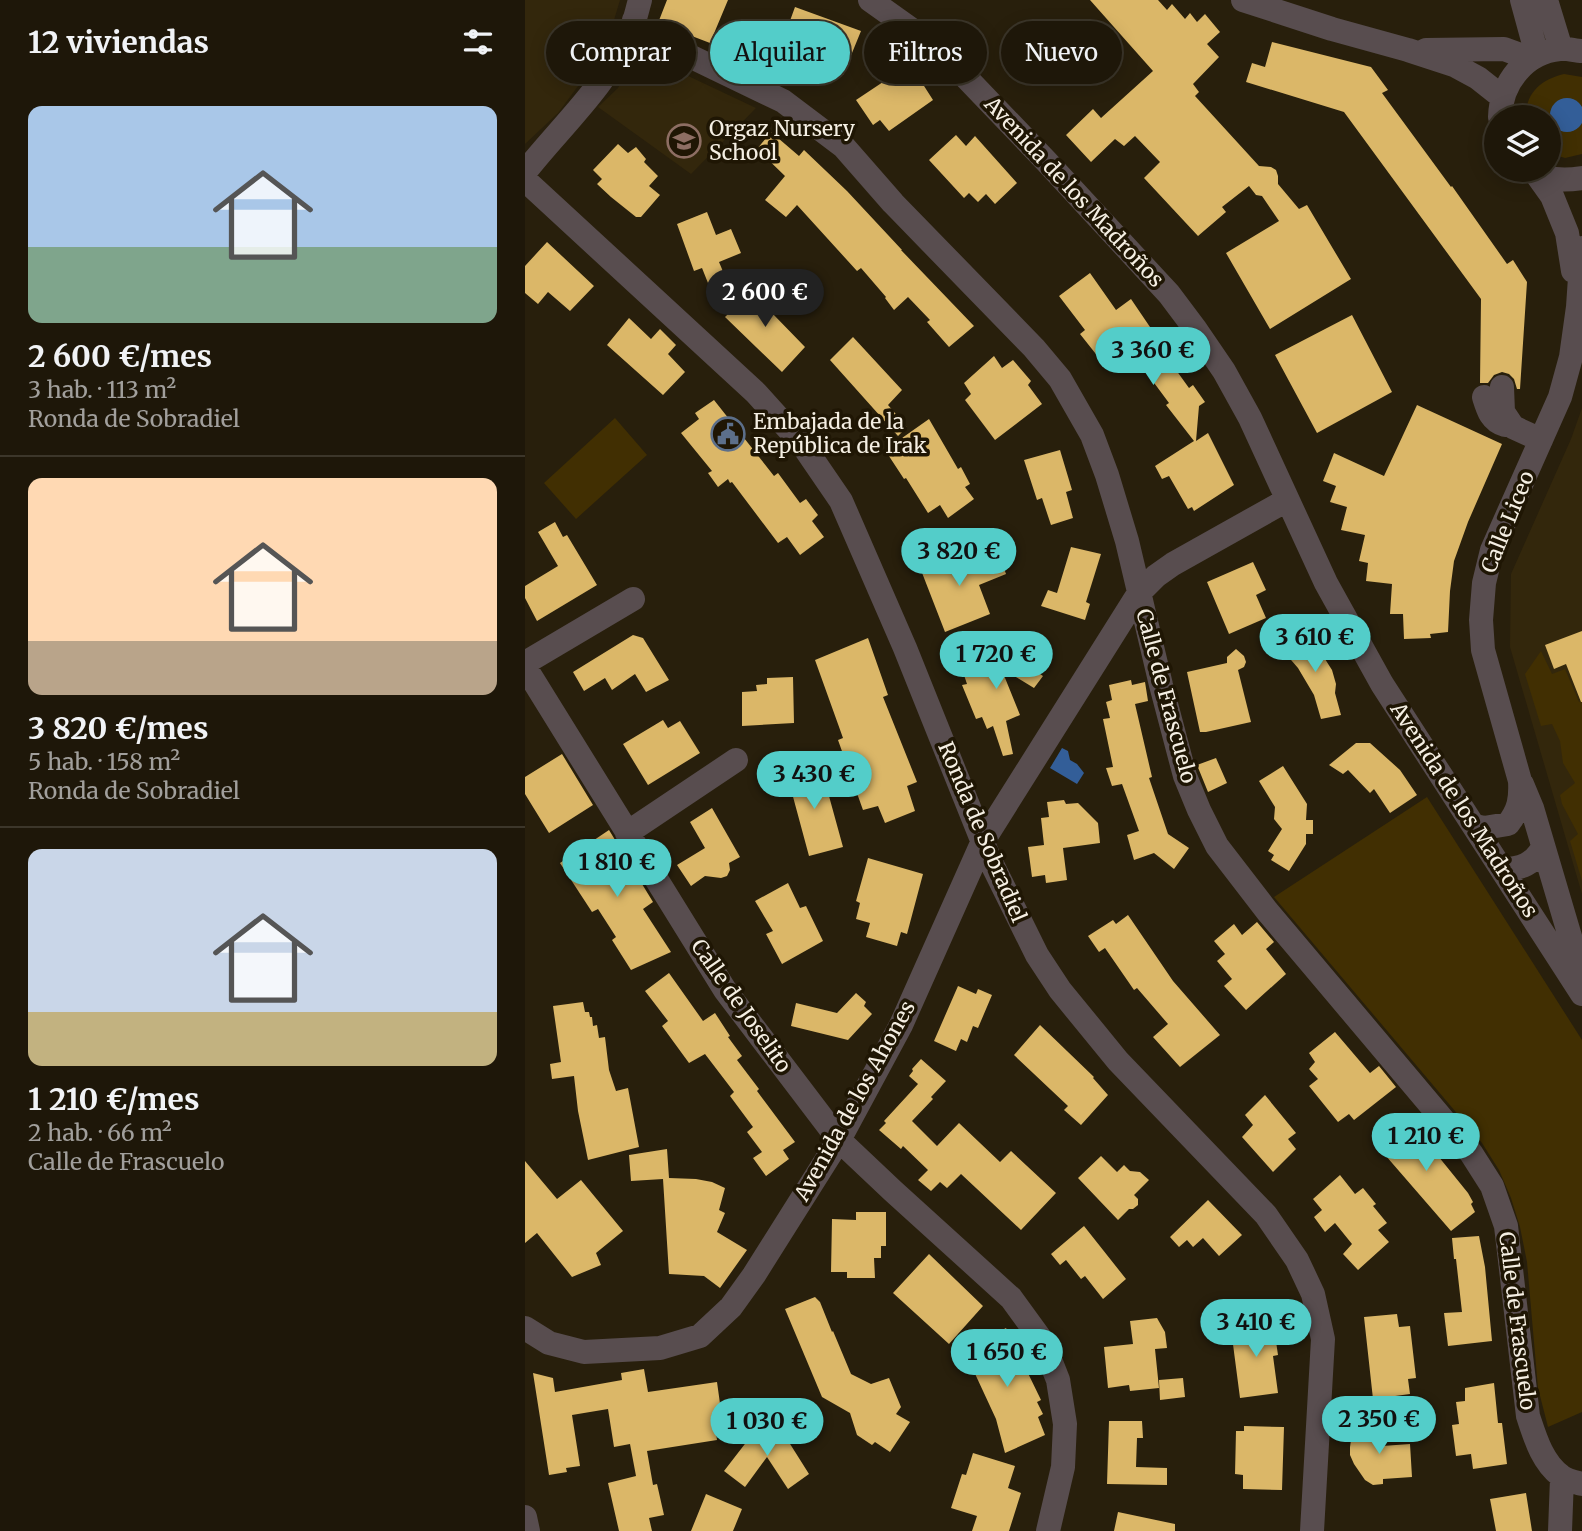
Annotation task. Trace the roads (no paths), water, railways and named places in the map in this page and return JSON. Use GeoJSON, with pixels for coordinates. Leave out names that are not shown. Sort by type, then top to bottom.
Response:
{"type":"FeatureCollection","features":[{"type":"Feature","properties":{"kind":"street","name":"Avenida de los Madroños"},"geometry":{"type":"LineString","coordinates":[[870,0],[929,42],[956,67],[1170,294],[1196,330],[1224,371],[1250,418],[1326,583],[1382,684],[1582,994]]}},
{"type":"Feature","properties":{"kind":"street"},"geometry":{"type":"LineString","coordinates":[[1243,0],[1454,65],[1478,78],[1499,105]]}},
{"type":"Feature","properties":{"kind":"street"},"geometry":{"type":"LineString","coordinates":[[1522,0],[1553,54]]}},
{"type":"Feature","properties":{"kind":"street"},"geometry":{"type":"LineString","coordinates":[[1546,0],[1553,54]]}},
{"type":"Feature","properties":{"kind":"street"},"geometry":{"type":"LineString","coordinates":[[525,172],[598,87],[624,42],[637,10]]}},
{"type":"Feature","properties":{"kind":"street","name":"Calle de Frascuelo"},"geometry":{"type":"LineString","coordinates":[[637,10],[638,29],[646,36],[783,101],[844,147],[893,203],[1034,348],[1060,379],[1092,435],[1107,475],[1127,541],[1185,776],[1217,846],[1267,911],[1471,1153],[1492,1186],[1506,1226],[1528,1416],[1537,1442],[1549,1464],[1572,1481],[1560,1531]]}},
{"type":"Feature","properties":{"kind":"street"},"geometry":{"type":"LineString","coordinates":[[1408,50],[1504,49],[1553,54]]}},
{"type":"Feature","properties":{"kind":"street"},"geometry":{"type":"LineString","coordinates":[[1502,105],[1508,83],[1516,72],[1553,54]]}},
{"type":"Feature","properties":{"kind":"street"},"geometry":{"type":"LineString","coordinates":[[1561,181],[1582,178]]}},
{"type":"Feature","properties":{"kind":"street","name":"Ronda de Sobradiel"},"geometry":{"type":"LineString","coordinates":[[525,180],[756,393],[802,444],[841,501],[905,648],[982,841],[1037,955],[1060,990],[1118,1061],[1266,1215],[1297,1261],[1313,1294],[1323,1339],[1312,1531]]}},
{"type":"Feature","properties":{"kind":"street","name":"Calle Liceo"},"geometry":{"type":"LineString","coordinates":[[1542,182],[1552,196],[1567,233],[1578,307]]}},
{"type":"Feature","properties":{"kind":"street","name":"Calle Liceo"},"geometry":{"type":"LineString","coordinates":[[1582,248],[1571,357],[1560,397],[1492,550],[1484,583],[1481,620],[1483,650],[1520,781],[1532,808],[1582,977]]}},
{"type":"Feature","properties":{"kind":"street"},"geometry":{"type":"LineString","coordinates":[[1493,392],[1513,427],[1541,440]]}},
{"type":"Feature","properties":{"kind":"street","name":"Avenida de los Ahones"},"geometry":{"type":"LineString","coordinates":[[525,1328],[549,1343],[584,1352],[660,1348],[700,1336],[731,1307],[839,1140],[901,1025],[982,841],[1139,593],[1173,564],[1287,500]]}},
{"type":"Feature","properties":{"kind":"street","name":"Calle de Joselito"},"geometry":{"type":"LineString","coordinates":[[633,599],[525,665],[725,990],[839,1140],[1011,1298],[1044,1342],[1058,1380],[1065,1424],[1063,1467],[1048,1531]]}},
{"type":"Feature","properties":{"kind":"street"},"geometry":{"type":"LineString","coordinates":[[627,833],[736,760]]}},
{"type":"Feature","properties":{"kind":"street","name":"Calle Liceo"},"geometry":{"type":"LineString","coordinates":[[1475,826],[1485,828],[1508,824],[1516,815],[1519,806],[1520,781]]}},
{"type":"Feature","properties":{"kind":"street"},"geometry":{"type":"LineString","coordinates":[[1502,869],[1519,868],[1531,863],[1543,847]]}},
{"type":"Feature","properties":{"kind":"street"},"geometry":{"type":"LineString","coordinates":[[525,1517],[528,1531]]}},
{"type":"Feature","properties":{"kind":"water"},"geometry":{"type":"Polygon","coordinates":[[[1567,98],[1579,103],[1583,118],[1579,127],[1567,132],[1561,130],[1561,105],[1554,105],[1555,103],[1567,98]]]}},
{"type":"Feature","properties":{"kind":"water"},"geometry":{"type":"Polygon","coordinates":[[[1062,748],[1068,751],[1070,760],[1084,773],[1077,784],[1050,768],[1062,748]]]}},
{"type":"Feature","properties":{"kind":"place","name":"Orgaz Nursery School"},"geometry":{"type":"Point","coordinates":[684,141]}},
{"type":"Feature","properties":{"kind":"place","name":"Embajada de la República de Irak"},"geometry":{"type":"Point","coordinates":[728,434]}}]}
